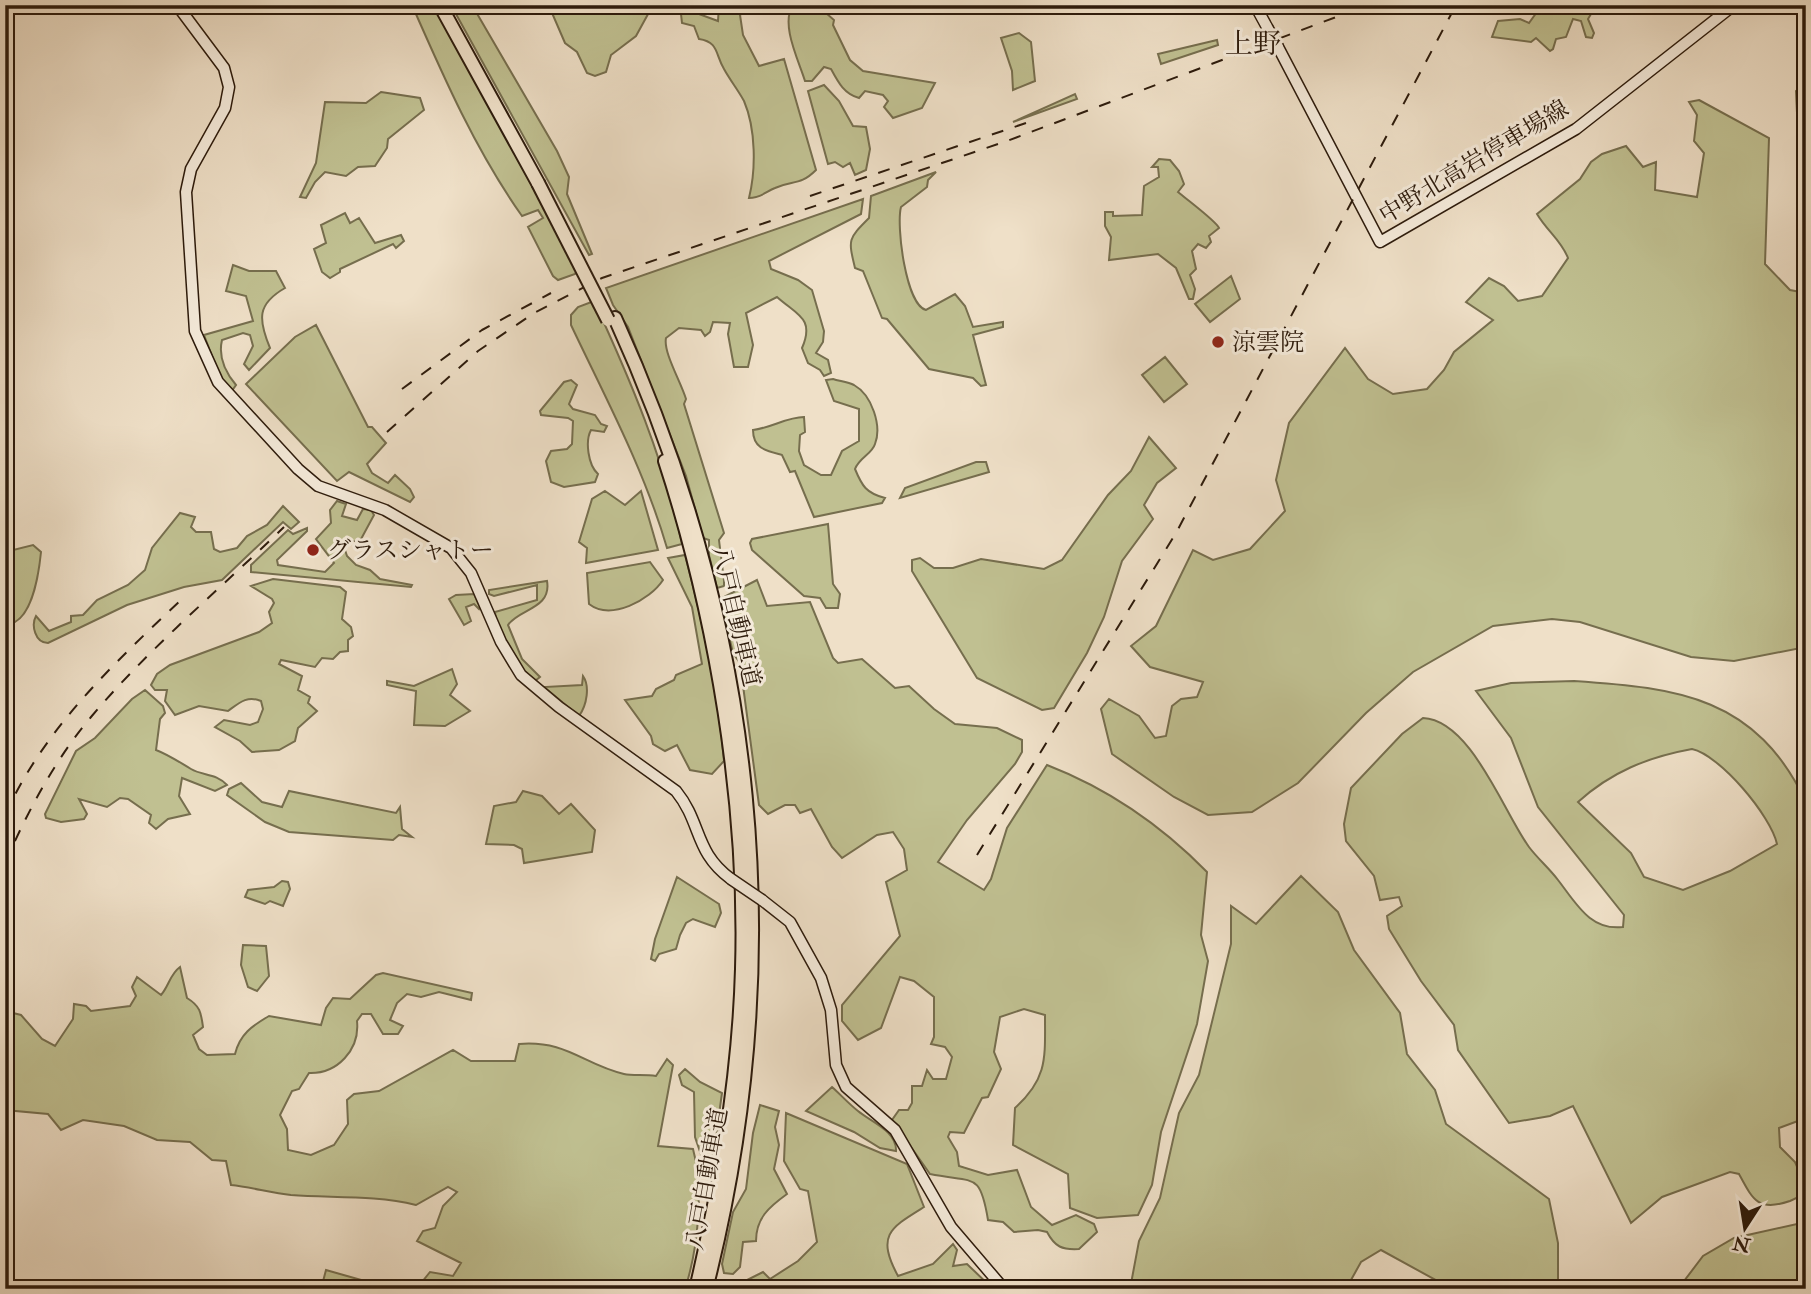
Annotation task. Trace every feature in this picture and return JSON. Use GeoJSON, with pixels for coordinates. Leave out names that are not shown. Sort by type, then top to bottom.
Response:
{"type":"FeatureCollection","features":[{"type":"Feature","properties":{"kind":"highway","name":"八戸自動車道"},"geometry":{"type":"LineString","coordinates":[[440,5],[541,182]]}},
{"type":"Feature","properties":{"kind":"highway","name":"八戸自動車道"},"geometry":{"type":"LineString","coordinates":[[446,5],[541,182],[650,396],[686,498],[720,632],[736,714],[746,792],[754,967],[736,1152],[706,1289]]}},
{"type":"Feature","properties":{"kind":"highway","name":"八戸自動車道"},"geometry":{"type":"LineString","coordinates":[[611,319],[657,439],[695,567],[718,676],[740,858],[743,968],[732,1103],[718,1197],[696,1289]]}},
{"type":"Feature","properties":{"kind":"street"},"geometry":{"type":"LineString","coordinates":[[177,5],[224,68],[229,87],[225,108],[191,169],[186,192],[195,331],[218,382],[318,486],[385,510],[451,548],[471,573],[500,642],[521,675],[544,696],[676,791],[684,802],[708,859],[731,880],[790,922],[821,978],[831,1010],[836,1065],[845,1087],[895,1130],[951,1227],[1004,1289]]}},
{"type":"Feature","properties":{"kind":"street","name":"中野北高岩停車場線"},"geometry":{"type":"LineString","coordinates":[[1255,5],[1380,242],[1576,129],[1734,5]]}},
{"type":"Feature","properties":{"kind":"green space"},"geometry":{"type":"Polygon","coordinates":[[[412,5],[435,5],[577,270],[575,274],[558,280],[553,276],[528,227],[543,218],[538,210],[522,216],[505,191],[462,114],[412,5]]]}},
{"type":"Feature","properties":{"kind":"green space"},"geometry":{"type":"Polygon","coordinates":[[[451,5],[472,5],[557,151],[569,177],[567,194],[592,254],[589,255],[451,5]]]}},
{"type":"Feature","properties":{"kind":"green space"},"geometry":{"type":"Polygon","coordinates":[[[653,5],[636,36],[611,55],[606,72],[595,76],[587,73],[577,52],[565,43],[549,6],[653,5]]]}},
{"type":"Feature","properties":{"kind":"green space"},"geometry":{"type":"Polygon","coordinates":[[[680,5],[693,5],[696,13],[718,21],[719,5],[757,5],[740,15],[743,35],[759,66],[784,59],[816,170],[810,175],[801,181],[749,198],[754,149],[748,112],[716,50],[710,43],[699,39],[694,26],[682,23],[680,5]]]}},
{"type":"Feature","properties":{"kind":"green space"},"geometry":{"type":"Polygon","coordinates":[[[793,5],[825,5],[826,13],[834,20],[833,25],[850,60],[863,71],[935,83],[922,108],[893,118],[884,107],[888,101],[883,95],[865,91],[859,98],[849,94],[831,69],[824,67],[812,81],[805,81],[790,32],[793,5]]]}},
{"type":"Feature","properties":{"kind":"green space"},"geometry":{"type":"Polygon","coordinates":[[[1542,5],[1586,5],[1591,14],[1588,19],[1594,33],[1592,38],[1586,37],[1581,21],[1573,19],[1566,37],[1556,39],[1550,51],[1536,38],[1531,42],[1492,37],[1498,21],[1520,19],[1529,23],[1542,5]]]}},
{"type":"Feature","properties":{"kind":"green space"},"geometry":{"type":"Polygon","coordinates":[[[1019,33],[1031,42],[1035,81],[1013,90],[1012,71],[1001,38],[1019,33]]]}},
{"type":"Feature","properties":{"kind":"green space"},"geometry":{"type":"Polygon","coordinates":[[[1217,40],[1218,45],[1161,64],[1158,54],[1217,40]]]}},
{"type":"Feature","properties":{"kind":"green space"},"geometry":{"type":"Polygon","coordinates":[[[1806,84],[1806,131],[1797,113],[1796,91],[1806,84]]]}},
{"type":"Feature","properties":{"kind":"green space"},"geometry":{"type":"Polygon","coordinates":[[[824,85],[839,101],[853,126],[866,127],[870,149],[866,170],[855,175],[850,163],[843,167],[835,162],[828,164],[808,91],[824,85]]]}},
{"type":"Feature","properties":{"kind":"green space"},"geometry":{"type":"Polygon","coordinates":[[[381,92],[420,98],[424,110],[388,139],[387,148],[375,166],[358,167],[346,176],[325,172],[315,182],[306,198],[300,197],[316,163],[325,102],[366,103],[381,92]]]}},
{"type":"Feature","properties":{"kind":"green space"},"geometry":{"type":"Polygon","coordinates":[[[1075,94],[1077,99],[1013,122],[1075,94]]]}},
{"type":"Feature","properties":{"kind":"green space"},"geometry":{"type":"Polygon","coordinates":[[[1699,100],[1769,138],[1765,264],[1790,290],[1806,293],[1806,647],[1734,661],[1691,657],[1580,622],[1552,619],[1493,626],[1413,672],[1366,713],[1298,783],[1252,812],[1208,815],[1174,797],[1112,754],[1101,709],[1109,699],[1139,716],[1155,738],[1166,736],[1172,706],[1181,699],[1197,697],[1203,682],[1150,667],[1131,646],[1156,626],[1193,550],[1213,560],[1250,549],[1285,511],[1276,480],[1289,423],[1345,348],[1368,379],[1393,394],[1427,389],[1444,370],[1454,352],[1493,320],[1466,302],[1489,278],[1504,286],[1518,301],[1542,296],[1568,258],[1537,214],[1580,179],[1591,162],[1602,154],[1626,146],[1643,167],[1656,162],[1655,190],[1697,197],[1704,153],[1694,141],[1697,115],[1689,102],[1699,100]]]}},
{"type":"Feature","properties":{"kind":"green space"},"geometry":{"type":"Polygon","coordinates":[[[1159,159],[1170,160],[1179,171],[1184,184],[1178,192],[1219,228],[1209,236],[1211,242],[1206,248],[1198,244],[1192,251],[1196,269],[1190,275],[1195,289],[1193,299],[1189,299],[1176,268],[1158,254],[1109,260],[1111,237],[1105,226],[1105,212],[1113,212],[1113,216],[1142,215],[1144,186],[1159,177],[1158,167],[1152,167],[1159,159]]]}},
{"type":"Feature","properties":{"kind":"green space"},"geometry":{"type":"Polygon","coordinates":[[[936,172],[928,180],[927,187],[901,207],[900,230],[904,264],[913,294],[919,305],[926,310],[955,294],[965,306],[973,327],[1003,322],[1003,327],[973,335],[986,385],[981,386],[973,378],[929,369],[887,319],[882,318],[863,271],[855,268],[851,245],[853,235],[869,218],[871,196],[936,172]]]}},
{"type":"Feature","properties":{"kind":"green space"},"geometry":{"type":"Polygon","coordinates":[[[863,199],[861,214],[769,261],[771,269],[798,280],[812,290],[824,331],[823,342],[816,353],[828,360],[831,373],[824,376],[820,370],[808,363],[802,348],[805,323],[777,297],[746,313],[753,345],[748,367],[734,367],[728,334],[730,323],[713,322],[710,332],[705,336],[701,330],[679,328],[666,338],[667,351],[686,399],[684,404],[724,533],[719,540],[724,586],[717,588],[709,555],[709,540],[703,538],[686,476],[628,327],[613,305],[606,288],[863,199]]]}},
{"type":"Feature","properties":{"kind":"green space"},"geometry":{"type":"Polygon","coordinates":[[[345,213],[350,223],[359,218],[375,243],[401,235],[404,241],[396,248],[393,244],[340,269],[340,272],[330,278],[322,272],[314,249],[326,243],[321,225],[345,213]]]}},
{"type":"Feature","properties":{"kind":"green space"},"geometry":{"type":"Polygon","coordinates":[[[233,265],[249,271],[276,271],[285,288],[265,306],[262,313],[263,329],[270,348],[249,370],[244,364],[253,346],[250,335],[243,333],[222,340],[223,364],[236,385],[231,392],[220,377],[204,335],[253,321],[246,296],[226,291],[233,265]]]}},
{"type":"Feature","properties":{"kind":"green space"},"geometry":{"type":"Polygon","coordinates":[[[1231,276],[1240,299],[1210,322],[1195,304],[1231,276]]]}},
{"type":"Feature","properties":{"kind":"green space"},"geometry":{"type":"Polygon","coordinates":[[[594,301],[656,450],[682,544],[667,548],[636,462],[571,325],[571,315],[578,307],[594,301]]]}},
{"type":"Feature","properties":{"kind":"green space"},"geometry":{"type":"Polygon","coordinates":[[[316,325],[368,427],[372,427],[386,443],[367,464],[372,473],[388,483],[395,475],[410,489],[414,497],[410,502],[349,472],[337,481],[246,384],[295,337],[316,325]]]}},
{"type":"Feature","properties":{"kind":"green space"},"geometry":{"type":"Polygon","coordinates":[[[1165,357],[1187,384],[1164,402],[1142,375],[1165,357]]]}},
{"type":"Feature","properties":{"kind":"green space"},"geometry":{"type":"Polygon","coordinates":[[[833,379],[854,385],[866,396],[874,412],[877,437],[873,447],[855,469],[866,488],[885,498],[882,503],[814,517],[795,471],[790,472],[782,455],[758,445],[753,430],[804,417],[805,432],[800,435],[799,451],[804,465],[821,475],[831,475],[842,451],[859,441],[859,409],[834,401],[826,380],[833,379]]]}},
{"type":"Feature","properties":{"kind":"green space"},"geometry":{"type":"Polygon","coordinates":[[[571,380],[577,385],[569,404],[573,409],[595,415],[601,424],[607,426],[604,432],[591,430],[589,435],[590,459],[598,474],[595,482],[564,487],[551,482],[546,461],[551,451],[567,449],[572,444],[573,421],[541,415],[540,411],[564,382],[571,380]]]}},
{"type":"Feature","properties":{"kind":"green space"},"geometry":{"type":"Polygon","coordinates":[[[1149,437],[1176,468],[1157,483],[1144,505],[1153,519],[1122,561],[1104,617],[1087,653],[1054,708],[1042,710],[977,678],[912,571],[912,560],[920,558],[934,568],[953,568],[981,559],[1044,569],[1062,560],[1108,495],[1131,471],[1149,437]]]}},
{"type":"Feature","properties":{"kind":"green space"},"geometry":{"type":"Polygon","coordinates":[[[976,462],[986,462],[989,472],[900,498],[905,488],[976,462]]]}},
{"type":"Feature","properties":{"kind":"green space"},"geometry":{"type":"Polygon","coordinates":[[[605,491],[625,505],[641,491],[658,550],[586,563],[587,548],[579,542],[592,499],[605,491]]]}},
{"type":"Feature","properties":{"kind":"green space"},"geometry":{"type":"Polygon","coordinates":[[[337,501],[346,504],[342,516],[357,520],[363,509],[371,510],[374,515],[360,541],[348,541],[344,547],[347,556],[356,565],[370,570],[380,579],[412,585],[411,587],[251,572],[251,565],[288,530],[293,534],[307,528],[277,560],[278,565],[325,572],[334,563],[316,539],[331,523],[330,510],[337,501]]]}},
{"type":"Feature","properties":{"kind":"green space"},"geometry":{"type":"Polygon","coordinates":[[[283,506],[299,522],[291,529],[283,522],[222,580],[184,587],[127,605],[48,643],[37,637],[34,628],[36,616],[49,631],[71,622],[71,616],[83,615],[97,600],[128,585],[145,570],[152,548],[180,513],[195,517],[191,527],[196,532],[211,532],[214,549],[220,552],[237,548],[247,536],[267,525],[283,506]]]}},
{"type":"Feature","properties":{"kind":"green space"},"geometry":{"type":"Polygon","coordinates":[[[828,524],[833,584],[840,594],[838,608],[826,608],[820,598],[804,596],[752,550],[750,543],[752,539],[828,524]]]}},
{"type":"Feature","properties":{"kind":"green space"},"geometry":{"type":"Polygon","coordinates":[[[33,545],[41,552],[37,580],[31,601],[15,622],[7,616],[5,552],[33,545]]]}},
{"type":"Feature","properties":{"kind":"green space"},"geometry":{"type":"Polygon","coordinates":[[[685,555],[718,709],[724,761],[712,774],[690,770],[677,745],[665,751],[653,744],[651,736],[625,700],[652,696],[656,689],[674,680],[676,675],[702,664],[692,607],[668,558],[685,555]]]}},
{"type":"Feature","properties":{"kind":"green space"},"geometry":{"type":"Polygon","coordinates":[[[650,562],[663,580],[649,595],[619,609],[598,609],[589,604],[587,573],[650,562]]]}},
{"type":"Feature","properties":{"kind":"green space"},"geometry":{"type":"Polygon","coordinates":[[[273,579],[340,587],[346,592],[342,619],[351,627],[353,636],[348,640],[348,651],[340,652],[333,659],[322,658],[315,667],[281,660],[279,664],[302,676],[298,690],[310,697],[308,703],[317,711],[298,728],[295,741],[279,750],[252,752],[240,741],[215,727],[224,720],[250,725],[258,722],[263,709],[261,701],[247,699],[228,711],[199,706],[175,715],[165,701],[167,690],[155,690],[151,685],[157,674],[170,665],[259,632],[272,623],[269,612],[274,603],[272,599],[251,586],[273,579]]]}},
{"type":"Feature","properties":{"kind":"green space"},"geometry":{"type":"Polygon","coordinates":[[[757,580],[767,606],[810,602],[833,658],[838,663],[862,659],[895,688],[909,686],[955,724],[997,728],[1022,740],[1022,752],[1015,764],[967,820],[938,862],[984,890],[991,879],[1007,828],[1047,765],[1092,785],[1133,810],[1171,839],[1207,872],[1201,935],[1208,961],[1197,1024],[1161,1132],[1152,1185],[1138,1215],[1097,1218],[1070,1208],[1068,1174],[1013,1145],[1015,1108],[1034,1087],[1042,1066],[1045,1015],[1024,1009],[1000,1017],[994,1052],[1001,1069],[988,1097],[982,1098],[964,1133],[950,1132],[948,1137],[957,1152],[959,1166],[988,1175],[1017,1170],[1031,1207],[1052,1225],[1076,1215],[1094,1224],[1097,1232],[1079,1249],[1060,1246],[1047,1232],[1014,1232],[1003,1222],[988,1220],[978,1186],[966,1180],[930,1174],[892,1120],[899,1110],[908,1110],[912,1103],[912,1086],[922,1086],[927,1070],[933,1079],[946,1079],[952,1057],[945,1047],[931,1044],[934,1037],[934,997],[914,981],[900,977],[881,1028],[858,1040],[842,1021],[842,1005],[900,936],[886,882],[907,870],[904,849],[893,832],[877,835],[842,858],[832,847],[811,809],[800,813],[795,805],[785,805],[768,814],[759,805],[740,663],[733,653],[720,599],[757,580]]]}},
{"type":"Feature","properties":{"kind":"green space"},"geometry":{"type":"Polygon","coordinates":[[[547,581],[547,590],[539,603],[508,625],[522,659],[540,677],[535,681],[521,668],[509,650],[499,630],[495,612],[537,600],[537,585],[494,596],[489,594],[489,590],[547,581]]]}},
{"type":"Feature","properties":{"kind":"green space"},"geometry":{"type":"Polygon","coordinates":[[[474,594],[480,607],[479,609],[474,604],[466,607],[471,621],[464,625],[449,599],[456,595],[474,594]]]}},
{"type":"Feature","properties":{"kind":"green space"},"geometry":{"type":"Polygon","coordinates":[[[452,669],[457,684],[450,695],[470,711],[445,726],[414,725],[416,691],[387,685],[387,681],[414,686],[452,669]]]}},
{"type":"Feature","properties":{"kind":"green space"},"geometry":{"type":"Polygon","coordinates":[[[583,676],[587,696],[579,716],[544,687],[582,685],[583,676]]]}},
{"type":"Feature","properties":{"kind":"green space"},"geometry":{"type":"Polygon","coordinates":[[[1574,681],[1612,684],[1648,688],[1711,705],[1738,719],[1763,740],[1786,767],[1806,802],[1806,1118],[1779,1128],[1780,1147],[1795,1162],[1806,1187],[1796,1199],[1779,1204],[1763,1204],[1748,1191],[1739,1174],[1730,1172],[1662,1197],[1631,1223],[1573,1106],[1550,1116],[1509,1123],[1458,1050],[1454,1025],[1421,981],[1389,929],[1387,916],[1402,906],[1399,897],[1380,900],[1374,876],[1346,841],[1344,824],[1351,788],[1402,734],[1423,718],[1440,723],[1456,734],[1471,751],[1485,770],[1529,847],[1585,914],[1601,925],[1623,927],[1624,915],[1538,807],[1511,738],[1476,691],[1511,683],[1574,681]],[[1692,749],[1645,761],[1617,774],[1578,802],[1631,853],[1644,877],[1683,890],[1730,871],[1777,844],[1765,818],[1743,788],[1716,762],[1692,749]]]}},
{"type":"Feature","properties":{"kind":"green space"},"geometry":{"type":"Polygon","coordinates":[[[145,690],[163,706],[165,713],[160,719],[156,750],[196,771],[218,778],[227,785],[215,791],[182,778],[179,796],[190,814],[168,819],[156,829],[149,823],[151,815],[128,799],[120,798],[107,807],[79,799],[87,814],[84,819],[61,822],[46,818],[45,814],[76,751],[95,738],[132,699],[145,690]]]}},
{"type":"Feature","properties":{"kind":"green space"},"geometry":{"type":"Polygon","coordinates":[[[241,783],[262,802],[282,807],[289,791],[396,813],[400,807],[402,829],[412,837],[399,835],[393,840],[289,832],[265,822],[227,795],[229,789],[241,783]]]}},
{"type":"Feature","properties":{"kind":"green space"},"geometry":{"type":"Polygon","coordinates":[[[523,791],[542,796],[559,814],[571,804],[595,830],[592,852],[524,863],[522,849],[514,845],[486,844],[494,806],[516,802],[523,791]]]}},
{"type":"Feature","properties":{"kind":"green space"},"geometry":{"type":"Polygon","coordinates":[[[1301,876],[1338,912],[1354,950],[1400,1013],[1407,1054],[1435,1090],[1446,1124],[1549,1199],[1558,1243],[1558,1289],[1452,1289],[1381,1250],[1361,1262],[1346,1289],[1130,1289],[1139,1241],[1160,1198],[1179,1113],[1199,1075],[1231,944],[1231,906],[1256,924],[1301,876]]]}},
{"type":"Feature","properties":{"kind":"green space"},"geometry":{"type":"Polygon","coordinates":[[[677,877],[719,904],[721,913],[715,927],[693,919],[686,923],[676,949],[659,954],[655,961],[651,959],[655,939],[677,877]]]}},
{"type":"Feature","properties":{"kind":"green space"},"geometry":{"type":"Polygon","coordinates":[[[282,881],[288,882],[290,889],[283,906],[270,901],[265,904],[245,897],[248,890],[274,887],[282,881]]]}},
{"type":"Feature","properties":{"kind":"green space"},"geometry":{"type":"Polygon","coordinates":[[[243,945],[266,946],[269,976],[257,991],[248,987],[241,965],[243,945]]]}},
{"type":"Feature","properties":{"kind":"green space"},"geometry":{"type":"Polygon","coordinates":[[[180,967],[187,998],[199,1010],[203,1027],[193,1035],[199,1049],[207,1055],[235,1054],[248,1031],[269,1016],[321,1025],[326,1008],[333,998],[350,999],[376,975],[383,973],[472,993],[471,1000],[439,992],[421,997],[407,994],[397,1003],[390,1020],[403,1026],[398,1034],[383,1034],[371,1014],[362,1014],[357,1021],[355,1042],[345,1058],[329,1069],[309,1073],[299,1089],[292,1091],[280,1115],[287,1129],[288,1150],[311,1155],[334,1145],[348,1124],[347,1100],[354,1094],[379,1091],[453,1050],[471,1061],[515,1061],[519,1044],[536,1044],[563,1049],[624,1074],[656,1076],[667,1059],[673,1065],[658,1146],[693,1149],[698,1182],[696,1238],[685,1289],[433,1289],[422,1282],[430,1272],[453,1276],[461,1263],[417,1241],[423,1231],[435,1228],[443,1206],[457,1192],[448,1187],[416,1205],[370,1198],[276,1193],[231,1185],[226,1161],[212,1160],[190,1142],[157,1140],[124,1126],[83,1120],[61,1130],[48,1114],[5,1110],[5,1011],[21,1015],[42,1039],[55,1046],[73,1019],[74,1004],[86,1006],[91,1011],[130,1006],[136,996],[132,987],[137,977],[161,995],[180,967]]]}},
{"type":"Feature","properties":{"kind":"green space"},"geometry":{"type":"Polygon","coordinates":[[[685,1069],[700,1082],[722,1093],[711,1172],[707,1172],[695,1137],[694,1092],[682,1085],[679,1075],[685,1069]]]}},
{"type":"Feature","properties":{"kind":"green space"},"geometry":{"type":"Polygon","coordinates":[[[832,1087],[858,1111],[888,1132],[896,1151],[880,1148],[854,1132],[806,1111],[832,1087]]]}},
{"type":"Feature","properties":{"kind":"green space"},"geometry":{"type":"Polygon","coordinates":[[[760,1105],[779,1111],[775,1127],[779,1145],[774,1169],[787,1194],[761,1219],[756,1241],[743,1242],[740,1267],[733,1274],[724,1273],[722,1264],[733,1212],[746,1189],[753,1133],[760,1105]]]}},
{"type":"Feature","properties":{"kind":"green space"},"geometry":{"type":"Polygon","coordinates":[[[786,1113],[907,1164],[924,1207],[902,1221],[890,1234],[888,1251],[898,1276],[933,1264],[953,1244],[957,1250],[953,1266],[967,1264],[993,1289],[743,1289],[747,1280],[763,1272],[770,1279],[798,1261],[817,1242],[808,1191],[800,1189],[784,1161],[786,1113]]]}},
{"type":"Feature","properties":{"kind":"green space"},"geometry":{"type":"Polygon","coordinates":[[[1806,1222],[1806,1289],[1678,1289],[1703,1256],[1734,1238],[1806,1222]]]}},
{"type":"Feature","properties":{"kind":"green space"},"geometry":{"type":"Polygon","coordinates":[[[326,1270],[393,1289],[321,1289],[326,1270]]]}},
{"type":"Feature","properties":{"kind":"railway"},"geometry":{"type":"LineString","coordinates":[[387,432],[478,351],[534,313],[602,278],[1007,141],[1368,5]]}},
{"type":"Feature","properties":{"kind":"railway"},"geometry":{"type":"LineString","coordinates":[[977,855],[1176,533],[1456,5]]}},
{"type":"Feature","properties":{"kind":"railway"},"geometry":{"type":"LineString","coordinates":[[810,196],[1026,123]]}},
{"type":"Feature","properties":{"kind":"railway"},"geometry":{"type":"LineString","coordinates":[[402,389],[482,330],[551,293]]}},
{"type":"Feature","properties":{"kind":"railway"},"geometry":{"type":"LineString","coordinates":[[5,863],[43,787],[65,751],[91,717],[161,643],[284,527]]}},
{"type":"Feature","properties":{"kind":"railway"},"geometry":{"type":"LineString","coordinates":[[5,815],[39,754],[60,726],[105,674],[180,601]]}},
{"type":"Feature","properties":{"kind":"place","name":"涼雲院"},"geometry":{"type":"Point","coordinates":[1218,342]}},
{"type":"Feature","properties":{"kind":"place","name":"グラスシャトー"},"geometry":{"type":"Point","coordinates":[313,550]}},
{"type":"Feature","properties":{"kind":"district","name":"上野"},"geometry":{"type":"Point","coordinates":[1253,44]}}]}
